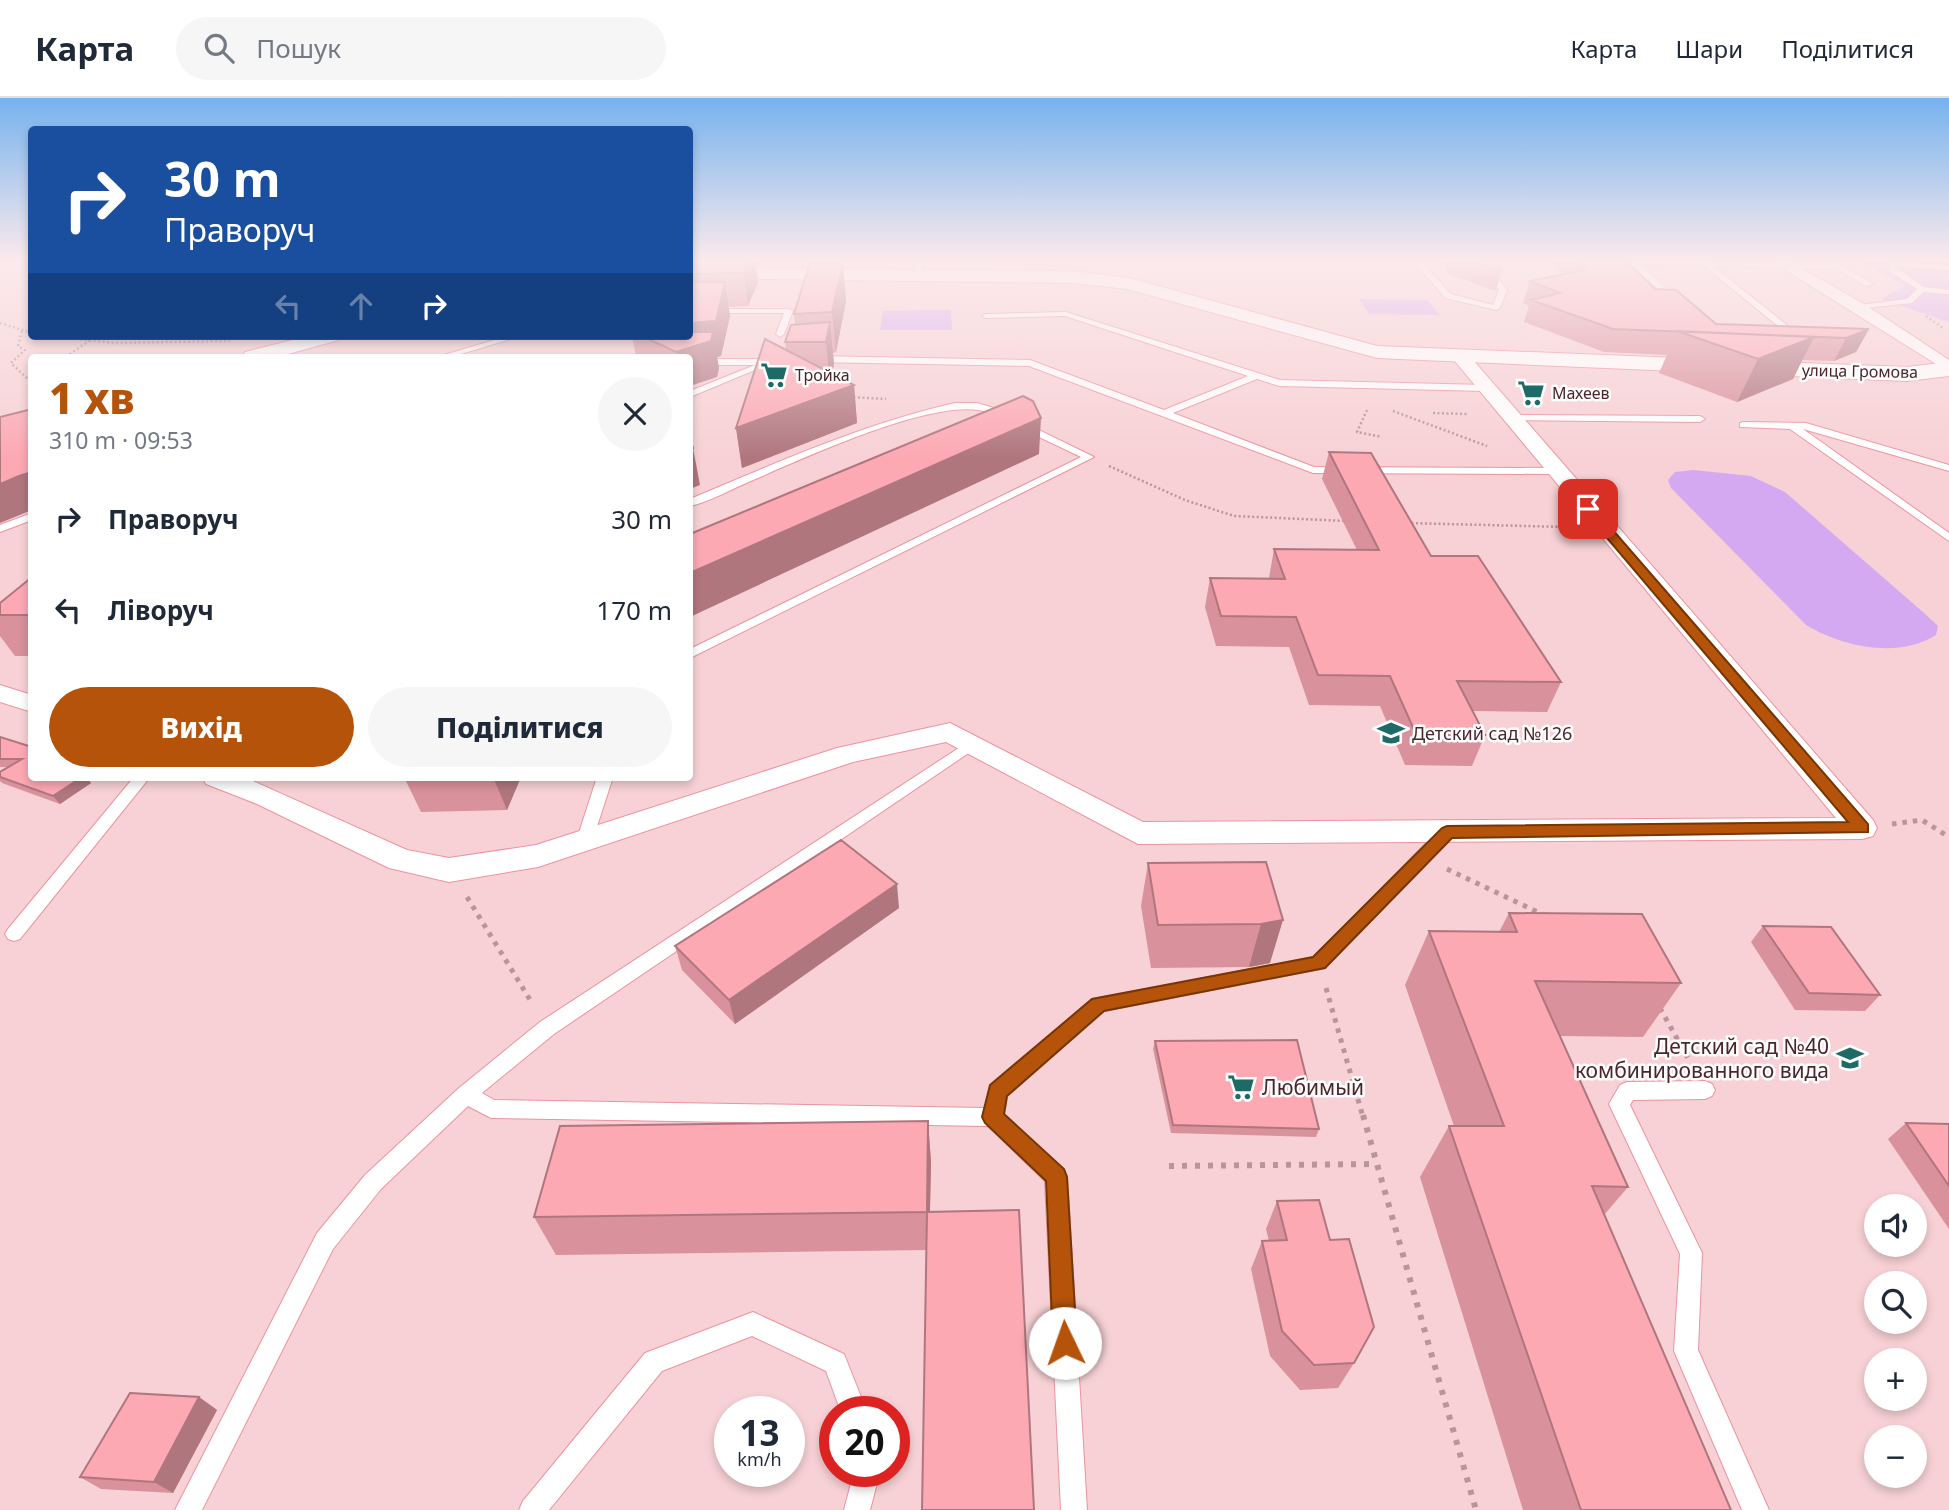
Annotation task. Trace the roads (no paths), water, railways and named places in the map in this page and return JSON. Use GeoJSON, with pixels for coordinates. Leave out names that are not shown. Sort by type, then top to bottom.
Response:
{"type":"FeatureCollection","features":[{"type":"Feature","properties":{"kind":"street","name":"улица Громова"},"geometry":{"type":"LineString","coordinates":[[1277,326],[1377,352],[1894,373],[1949,368]]}},
{"type":"Feature","properties":{"kind":"street"},"geometry":{"type":"LineString","coordinates":[[1887,326],[1949,368]]}},
{"type":"Feature","properties":{"kind":"street"},"geometry":{"type":"LineString","coordinates":[[264,354],[317,340]]}},
{"type":"Feature","properties":{"kind":"street"},"geometry":{"type":"LineString","coordinates":[[235,781],[400,860],[449,870],[538,856],[847,754],[950,732],[1138,833],[1862,828],[1555,471],[1460,356]]}},
{"type":"Feature","properties":{"kind":"street"},"geometry":{"type":"LineString","coordinates":[[0,693],[28,703]]}},
{"type":"Feature","properties":{"kind":"lane"},"geometry":{"type":"LineString","coordinates":[[780,334],[783,326]]}},
{"type":"Feature","properties":{"kind":"lane"},"geometry":{"type":"LineString","coordinates":[[1102,326],[1279,383],[1486,388]]}},
{"type":"Feature","properties":{"kind":"lane"},"geometry":{"type":"LineString","coordinates":[[1782,326],[1795,336],[1782,345]]}},
{"type":"Feature","properties":{"kind":"lane"},"geometry":{"type":"LineString","coordinates":[[452,354],[503,340]]}},
{"type":"Feature","properties":{"kind":"lane"},"geometry":{"type":"LineString","coordinates":[[807,359],[1030,363],[1313,470],[1555,471]]}},
{"type":"Feature","properties":{"kind":"lane"},"geometry":{"type":"LineString","coordinates":[[693,362],[782,361]]}},
{"type":"Feature","properties":{"kind":"lane"},"geometry":{"type":"LineString","coordinates":[[693,393],[770,362]]}},
{"type":"Feature","properties":{"kind":"lane"},"geometry":{"type":"LineString","coordinates":[[1164,413],[1256,376]]}},
{"type":"Feature","properties":{"kind":"lane"},"geometry":{"type":"LineString","coordinates":[[693,502],[903,419],[944,407],[975,406],[1089,457],[693,653]]}},
{"type":"Feature","properties":{"kind":"lane"},"geometry":{"type":"LineString","coordinates":[[1511,418],[1700,419]]}},
{"type":"Feature","properties":{"kind":"lane"},"geometry":{"type":"LineString","coordinates":[[1743,425],[1806,426],[1949,468]]}},
{"type":"Feature","properties":{"kind":"lane"},"geometry":{"type":"LineString","coordinates":[[1792,426],[1949,538]]}},
{"type":"Feature","properties":{"kind":"lane"},"geometry":{"type":"LineString","coordinates":[[0,529],[28,518]]}},
{"type":"Feature","properties":{"kind":"lane"},"geometry":{"type":"LineString","coordinates":[[188,1510],[326,1241],[373,1182],[466,1094],[547,1028],[971,745]]}},
{"type":"Feature","properties":{"kind":"lane"},"geometry":{"type":"LineString","coordinates":[[14,934],[139,781]]}},
{"type":"Feature","properties":{"kind":"lane"},"geometry":{"type":"LineString","coordinates":[[584,842],[604,781]]}},
{"type":"Feature","properties":{"kind":"lane"},"geometry":{"type":"LineString","coordinates":[[993,1117],[998,1092],[1099,1004],[1319,963],[1447,832]]}},
{"type":"Feature","properties":{"kind":"lane"},"geometry":{"type":"LineString","coordinates":[[1705,1090],[1627,1091],[1619,1104],[1691,1254],[1686,1351],[1756,1510]]}},
{"type":"Feature","properties":{"kind":"lane"},"geometry":{"type":"LineString","coordinates":[[466,1094],[491,1109],[993,1117],[1056,1177],[1074,1510]]}},
{"type":"Feature","properties":{"kind":"lane"},"geometry":{"type":"LineString","coordinates":[[532,1510],[654,1362],[753,1324],[835,1363],[848,1396]]}},
{"type":"Feature","properties":{"kind":"lane"},"geometry":{"type":"LineString","coordinates":[[857,1510],[863,1487]]}},
{"type":"Feature","properties":{"kind":"place","name":"Тройка"},"geometry":{"type":"Point","coordinates":[774,375]}},
{"type":"Feature","properties":{"kind":"place","name":"Махеев"},"geometry":{"type":"Point","coordinates":[1531,393]}},
{"type":"Feature","properties":{"kind":"place","name":"Детский сад №126"},"geometry":{"type":"Point","coordinates":[1391,733]}},
{"type":"Feature","properties":{"kind":"place","name":"Детский сад №40 комбинированного вида"},"geometry":{"type":"Point","coordinates":[1850,1058]}},
{"type":"Feature","properties":{"kind":"place","name":"Любимый"},"geometry":{"type":"Point","coordinates":[1241,1087]}}]}
